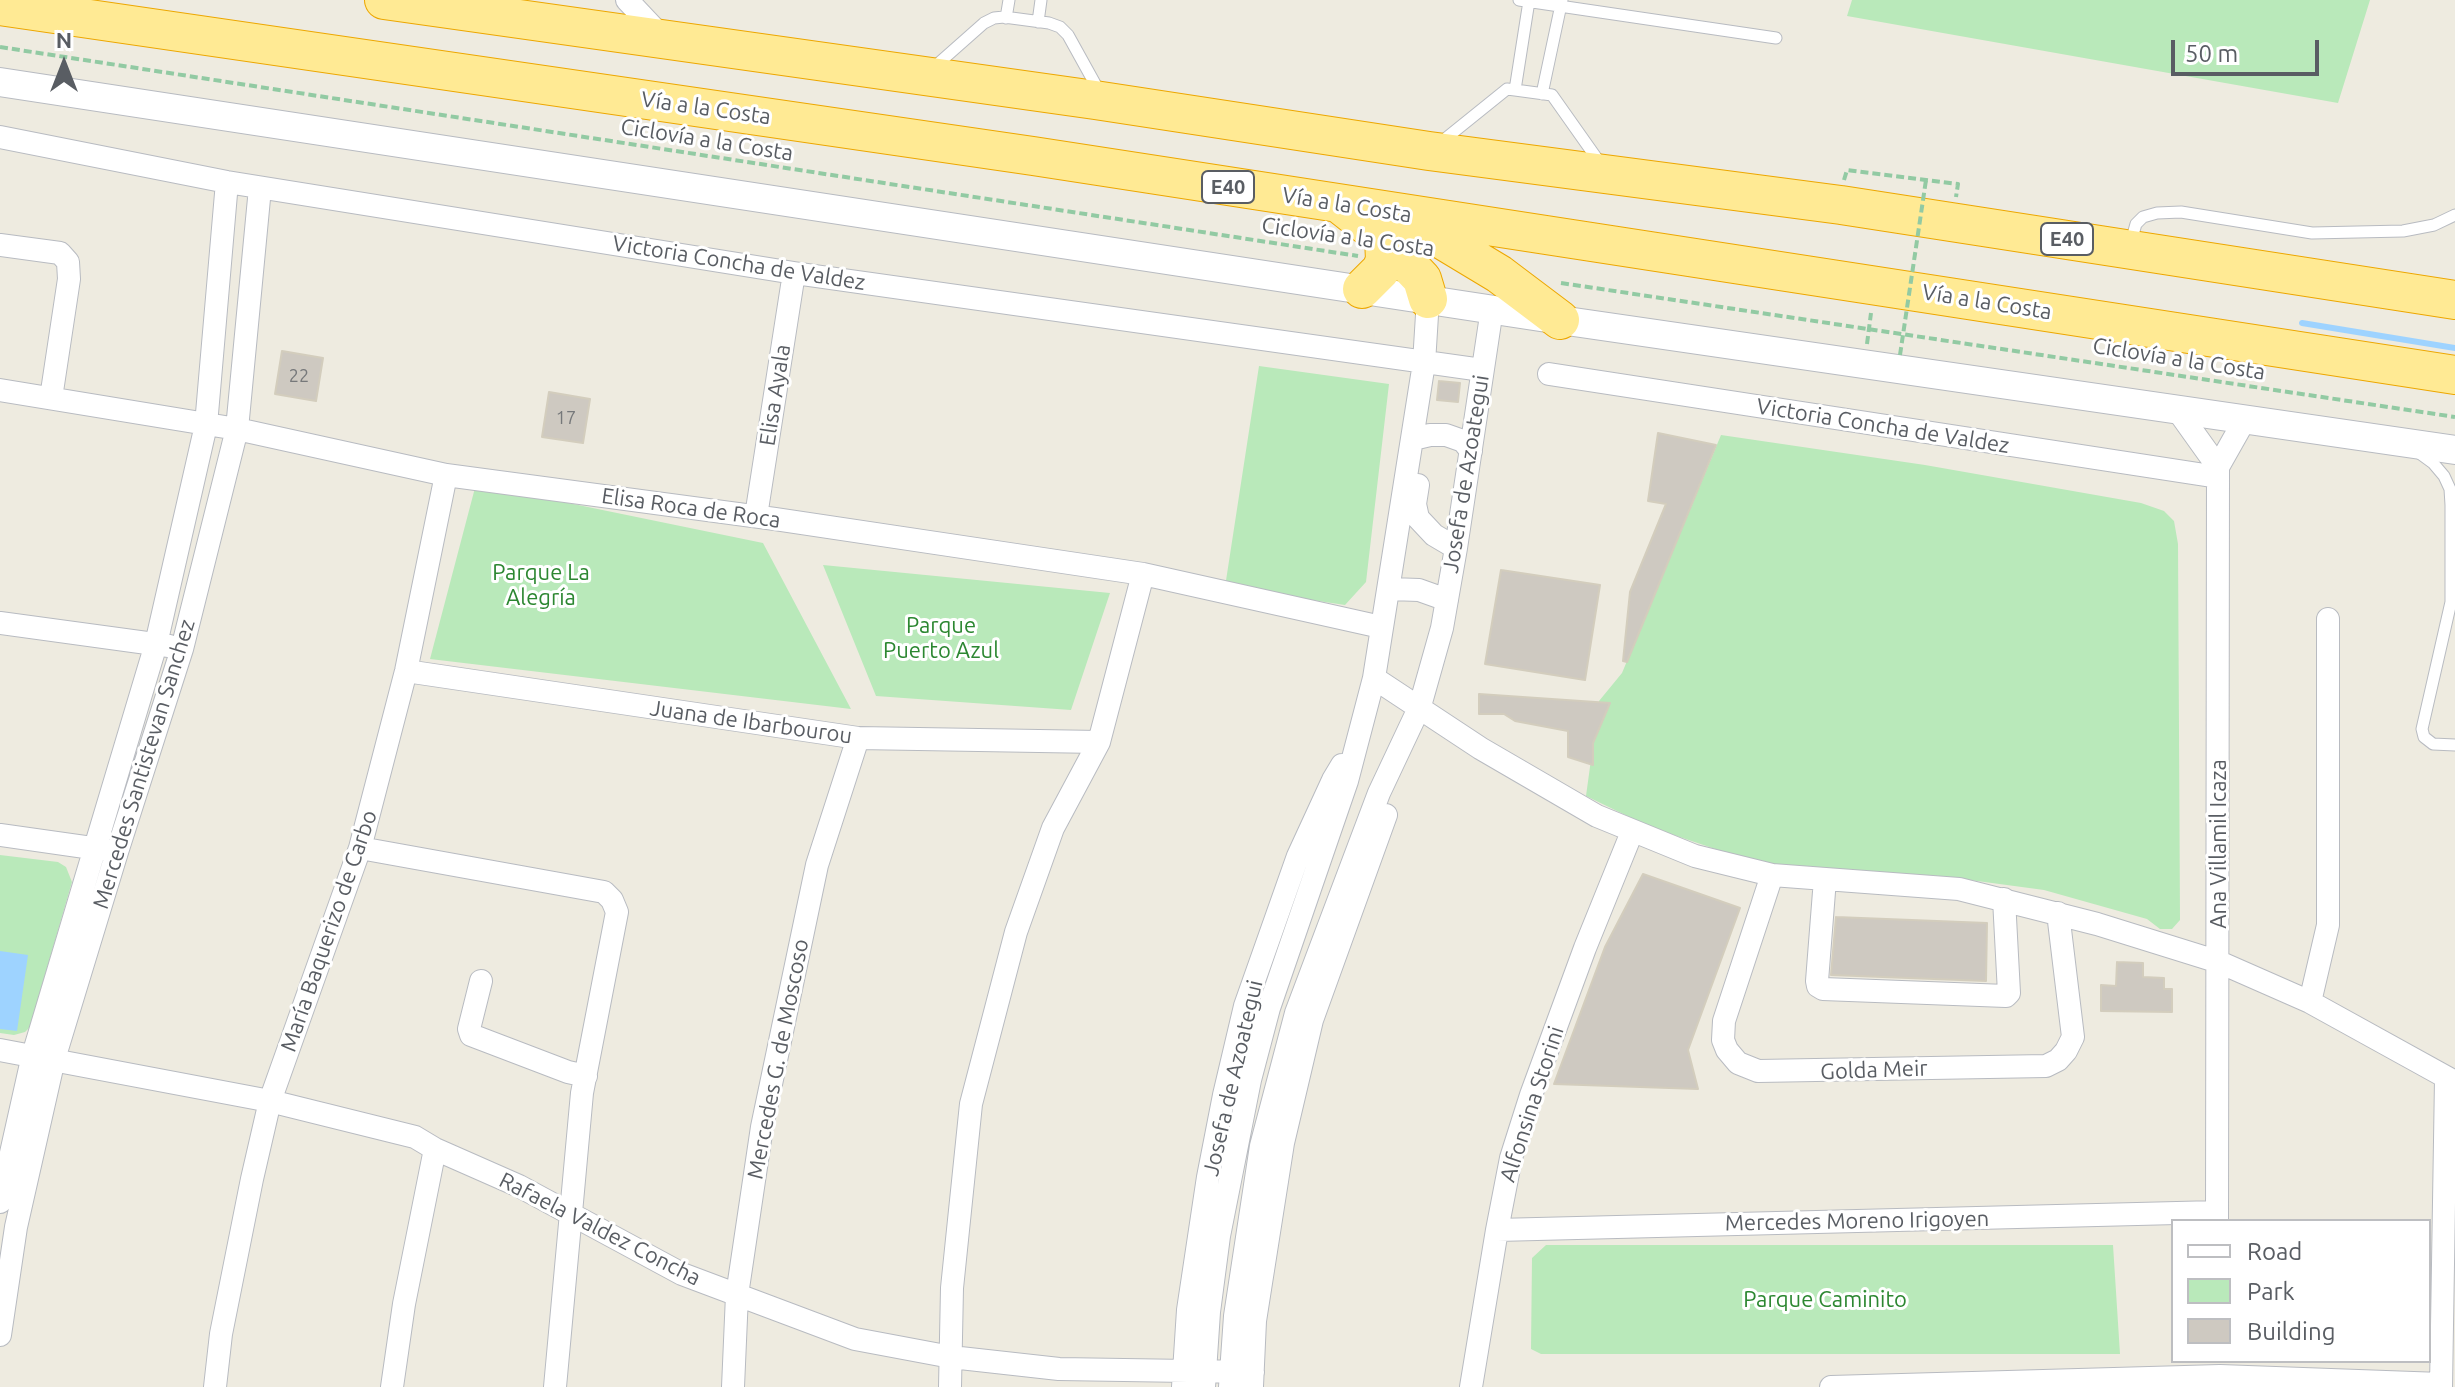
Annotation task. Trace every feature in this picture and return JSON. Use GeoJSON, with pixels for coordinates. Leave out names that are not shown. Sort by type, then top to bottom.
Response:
{"type":"FeatureCollection","features":[{"type":"Feature","properties":{"kind":"highway","name":"E40"},"geometry":{"type":"LineString","coordinates":[[384,0],[1429,151],[1855,207],[2455,300]]}},
{"type":"Feature","properties":{"kind":"highway","name":"Vía a la Costa"},"geometry":{"type":"LineString","coordinates":[[0,6],[1033,156],[1340,204],[1382,250],[1874,285],[2455,375]]}},
{"type":"Feature","properties":{"kind":"highway"},"geometry":{"type":"LineString","coordinates":[[1382,250],[1422,279],[1428,299]]}},
{"type":"Feature","properties":{"kind":"highway"},"geometry":{"type":"LineString","coordinates":[[1382,250],[1499,274],[1560,301]]}},
{"type":"Feature","properties":{"kind":"street"},"geometry":{"type":"LineString","coordinates":[[627,0],[663,38]]}},
{"type":"Feature","properties":{"kind":"street","name":"Vía a la Costa"},"geometry":{"type":"LineString","coordinates":[[0,82],[1382,250],[1428,299],[1492,309],[1560,301],[2178,411],[2455,450]]}},
{"type":"Feature","properties":{"kind":"street","name":"Victoria Concha de Valdez"},"geometry":{"type":"LineString","coordinates":[[0,137],[260,188],[794,273],[1482,370]]}},
{"type":"Feature","properties":{"kind":"street","name":"Mercedes Santistevan Sanchez"},"geometry":{"type":"LineString","coordinates":[[0,1202],[106,850],[206,425],[227,182]]}},
{"type":"Feature","properties":{"kind":"street","name":"Mercedes Santistevan Sanchez"},"geometry":{"type":"LineString","coordinates":[[106,850],[182,649],[237,429],[260,188]]}},
{"type":"Feature","properties":{"kind":"street"},"geometry":{"type":"LineString","coordinates":[[0,245],[60,253],[68,262],[69,279],[51,398]]}},
{"type":"Feature","properties":{"kind":"street","name":"Elisa Ayala"},"geometry":{"type":"LineString","coordinates":[[756,516],[794,273]]}},
{"type":"Feature","properties":{"kind":"street","name":"Josefa de Azoategui"},"geometry":{"type":"LineString","coordinates":[[1194,1379],[1250,1080],[1269,1008],[1323,855],[1374,678],[1424,363],[1428,299]]}},
{"type":"Feature","properties":{"kind":"street","name":"Josefa de Azoategui"},"geometry":{"type":"LineString","coordinates":[[1241,1379],[1235,1316],[1261,1146],[1296,1013],[1350,866],[1420,706],[1447,600],[1492,309]]}},
{"type":"Feature","properties":{"kind":"street","name":"Victoria Concha de Valdez"},"geometry":{"type":"LineString","coordinates":[[1549,374],[2218,472]]}},
{"type":"Feature","properties":{"kind":"street","name":"Elisa Roca de Roca"},"geometry":{"type":"LineString","coordinates":[[0,390],[237,429],[446,475],[756,516],[1143,574],[1381,627]]}},
{"type":"Feature","properties":{"kind":"street"},"geometry":{"type":"LineString","coordinates":[[2178,411],[2218,472]]}},
{"type":"Feature","properties":{"kind":"street","name":"Ana Villamil Icaza"},"geometry":{"type":"LineString","coordinates":[[2217,1216],[2218,472],[2244,421]]}},
{"type":"Feature","properties":{"kind":"street"},"geometry":{"type":"LineString","coordinates":[[1456,548],[1434,535],[1418,518],[1415,504],[1421,465],[1412,444],[1430,435],[1446,435],[1463,441],[1471,451]]}},
{"type":"Feature","properties":{"kind":"street","name":"María Baquerizo de Carbo"},"geometry":{"type":"LineString","coordinates":[[215,1387],[221,1334],[270,1101],[360,848],[406,671],[446,475]]}},
{"type":"Feature","properties":{"kind":"street"},"geometry":{"type":"LineString","coordinates":[[950,1387],[952,1288],[971,1104],[1016,932],[1048,843],[1099,742],[1143,574]]}},
{"type":"Feature","properties":{"kind":"street"},"geometry":{"type":"LineString","coordinates":[[1390,589],[1419,590],[1447,600]]}},
{"type":"Feature","properties":{"kind":"street"},"geometry":{"type":"LineString","coordinates":[[2310,1002],[2328,925],[2328,619]]}},
{"type":"Feature","properties":{"kind":"street"},"geometry":{"type":"LineString","coordinates":[[0,623],[182,649]]}},
{"type":"Feature","properties":{"kind":"street","name":"Juana de Ibarbourou"},"geometry":{"type":"LineString","coordinates":[[406,671],[858,738],[1099,742]]}},
{"type":"Feature","properties":{"kind":"street"},"geometry":{"type":"LineString","coordinates":[[1374,678],[1480,748],[1597,816],[1695,856],[1772,875],[1959,889],[2058,913],[2219,962],[2310,1002],[2451,1081],[2441,1386],[2220,1368],[1924,1386],[1831,1387]]}},
{"type":"Feature","properties":{"kind":"street","name":"Mercedes G. de Moscoso"},"geometry":{"type":"LineString","coordinates":[[733,1387],[737,1295],[762,1127],[817,865],[858,738]]}},
{"type":"Feature","properties":{"kind":"street","name":"Alfonsina Storini"},"geometry":{"type":"LineString","coordinates":[[1471,1387],[1511,1158],[1531,1095],[1632,832]]}},
{"type":"Feature","properties":{"kind":"street"},"geometry":{"type":"LineString","coordinates":[[0,835],[106,850]]}},
{"type":"Feature","properties":{"kind":"street"},"geometry":{"type":"LineString","coordinates":[[360,848],[604,892],[617,912],[586,1076],[569,1213],[555,1387]]}},
{"type":"Feature","properties":{"kind":"street","name":"Golda Meir"},"geometry":{"type":"LineString","coordinates":[[1772,875],[1724,1021],[1723,1040],[1738,1063],[1771,1073],[2046,1066],[2058,1060],[2073,1037],[2058,913]]}},
{"type":"Feature","properties":{"kind":"street"},"geometry":{"type":"LineString","coordinates":[[1825,879],[1817,981],[1823,989],[2006,996],[2009,993],[2004,899]]}},
{"type":"Feature","properties":{"kind":"street"},"geometry":{"type":"LineString","coordinates":[[481,981],[469,1029],[471,1035],[586,1076]]}},
{"type":"Feature","properties":{"kind":"street","name":"Rafaela Valdez Concha"},"geometry":{"type":"LineString","coordinates":[[0,1050],[270,1101],[415,1137],[519,1186],[682,1274],[855,1339],[951,1357],[1059,1369],[1194,1379],[1241,1379]]}},
{"type":"Feature","properties":{"kind":"street","name":"Mercedes Santistevan Sanchez"},"geometry":{"type":"LineString","coordinates":[[0,1335],[8,1226],[44,1057]]}},
{"type":"Feature","properties":{"kind":"street"},"geometry":{"type":"LineString","coordinates":[[392,1387],[404,1304],[435,1149]]}},
{"type":"Feature","properties":{"kind":"street","name":"Mercedes Moreno Irigoyen"},"geometry":{"type":"LineString","coordinates":[[1497,1230],[2217,1216]]}},
{"type":"Feature","properties":{"kind":"lane"},"geometry":{"type":"LineString","coordinates":[[1006,18],[1009,0]]}},
{"type":"Feature","properties":{"kind":"lane"},"geometry":{"type":"LineString","coordinates":[[1038,22],[1041,0]]}},
{"type":"Feature","properties":{"kind":"lane"},"geometry":{"type":"LineString","coordinates":[[1515,90],[1524,1],[1561,3],[1776,38]]}},
{"type":"Feature","properties":{"kind":"lane"},"geometry":{"type":"LineString","coordinates":[[1542,94],[1561,3]]}},
{"type":"Feature","properties":{"kind":"lane"},"geometry":{"type":"LineString","coordinates":[[925,76],[984,23],[994,18],[1038,22],[1060,27],[1068,35],[1105,102]]}},
{"type":"Feature","properties":{"kind":"lane"},"geometry":{"type":"LineString","coordinates":[[1429,151],[1507,89],[1552,95],[1607,173]]}},
{"type":"Feature","properties":{"kind":"lane"},"geometry":{"type":"LineString","coordinates":[[2129,249],[2136,224],[2143,217],[2157,213],[2181,212],[2312,233],[2403,231],[2434,225],[2455,215]]}},
{"type":"Feature","properties":{"kind":"lane"},"geometry":{"type":"LineString","coordinates":[[2406,443],[2433,463],[2450,489],[2453,514],[2451,602],[2422,729],[2424,737],[2433,744],[2455,745]]}},
{"type":"Feature","properties":{"kind":"path","name":"Ciclovía a la Costa"},"geometry":{"type":"LineString","coordinates":[[0,47],[1382,250]]}},
{"type":"Feature","properties":{"kind":"path"},"geometry":{"type":"LineString","coordinates":[[1900,355],[1926,180]]}},
{"type":"Feature","properties":{"kind":"path"},"geometry":{"type":"LineString","coordinates":[[1866,350],[1874,285]]}},
{"type":"Feature","properties":{"kind":"path","name":"Ciclovía a la Costa"},"geometry":{"type":"LineString","coordinates":[[1560,301],[1869,328],[2455,417]]}},
{"type":"Feature","properties":{"kind":"green space"},"geometry":{"type":"Polygon","coordinates":[[[1852,0],[2370,0],[2338,103],[1847,16],[1852,0]]]}},
{"type":"Feature","properties":{"kind":"green space"},"geometry":{"type":"Polygon","coordinates":[[[1259,366],[1389,384],[1366,582],[1345,605],[1225,587],[1259,366]]]}},
{"type":"Feature","properties":{"kind":"green space"},"geometry":{"type":"Polygon","coordinates":[[[1721,435],[1925,465],[2141,503],[2164,511],[2174,521],[2178,544],[2180,920],[2172,929],[2160,929],[2147,919],[2044,890],[1940,876],[1805,870],[1739,857],[1650,827],[1586,796],[1599,701],[1622,673],[1721,435]]]}},
{"type":"Feature","properties":{"kind":"green space","name":"Parque La Alegría"},"geometry":{"type":"Polygon","coordinates":[[[476,484],[763,543],[851,709],[430,659],[476,484]]]}},
{"type":"Feature","properties":{"kind":"green space","name":"Parque Puerto Azul"},"geometry":{"type":"Polygon","coordinates":[[[823,565],[1110,593],[1071,710],[876,696],[823,565]]]}},
{"type":"Feature","properties":{"kind":"green space"},"geometry":{"type":"Polygon","coordinates":[[[0,855],[58,862],[66,867],[72,882],[30,1027],[14,1035],[0,1033],[0,855]]]}},
{"type":"Feature","properties":{"kind":"green space","name":"Parque Caminito"},"geometry":{"type":"Polygon","coordinates":[[[1546,1245],[2113,1245],[2120,1354],[1541,1354],[1531,1349],[1532,1258],[1546,1245]]]}},
{"type":"Feature","properties":{"kind":"water"},"geometry":{"type":"Polygon","coordinates":[[[0,951],[28,955],[17,1031],[0,1029],[0,951]]]}},
{"type":"Feature","properties":{"kind":"building"},"geometry":{"type":"Polygon","coordinates":[[[282,351],[323,358],[316,401],[275,394],[282,351]]]}},
{"type":"Feature","properties":{"kind":"building"},"geometry":{"type":"Polygon","coordinates":[[[1439,381],[1460,383],[1458,402],[1437,400],[1439,381]]]}},
{"type":"Feature","properties":{"kind":"building"},"geometry":{"type":"Polygon","coordinates":[[[549,392],[590,399],[583,443],[542,437],[549,392]]]}},
{"type":"Feature","properties":{"kind":"building"},"geometry":{"type":"Polygon","coordinates":[[[1658,433],[1716,445],[1627,662],[1623,661],[1630,592],[1666,504],[1648,501],[1658,433]]]}},
{"type":"Feature","properties":{"kind":"building"},"geometry":{"type":"Polygon","coordinates":[[[1501,570],[1600,585],[1585,680],[1485,664],[1501,570]]]}},
{"type":"Feature","properties":{"kind":"building"},"geometry":{"type":"Polygon","coordinates":[[[1479,694],[1610,703],[1593,743],[1593,765],[1568,757],[1568,731],[1515,721],[1504,714],[1479,714],[1479,694]]]}},
{"type":"Feature","properties":{"kind":"building"},"geometry":{"type":"Polygon","coordinates":[[[1643,874],[1740,908],[1688,1050],[1698,1089],[1554,1084],[1605,947],[1643,874]]]}},
{"type":"Feature","properties":{"kind":"building"},"geometry":{"type":"Polygon","coordinates":[[[1836,917],[1987,923],[1986,981],[1831,975],[1836,917]]]}},
{"type":"Feature","properties":{"kind":"building"},"geometry":{"type":"Polygon","coordinates":[[[2117,962],[2143,963],[2143,977],[2164,978],[2164,989],[2172,989],[2172,1012],[2101,1011],[2101,985],[2116,986],[2117,962]]]}},
{"type":"Feature","properties":{"kind":"waterway"},"geometry":{"type":"LineString","coordinates":[[2302,323],[2455,348]]}}]}
